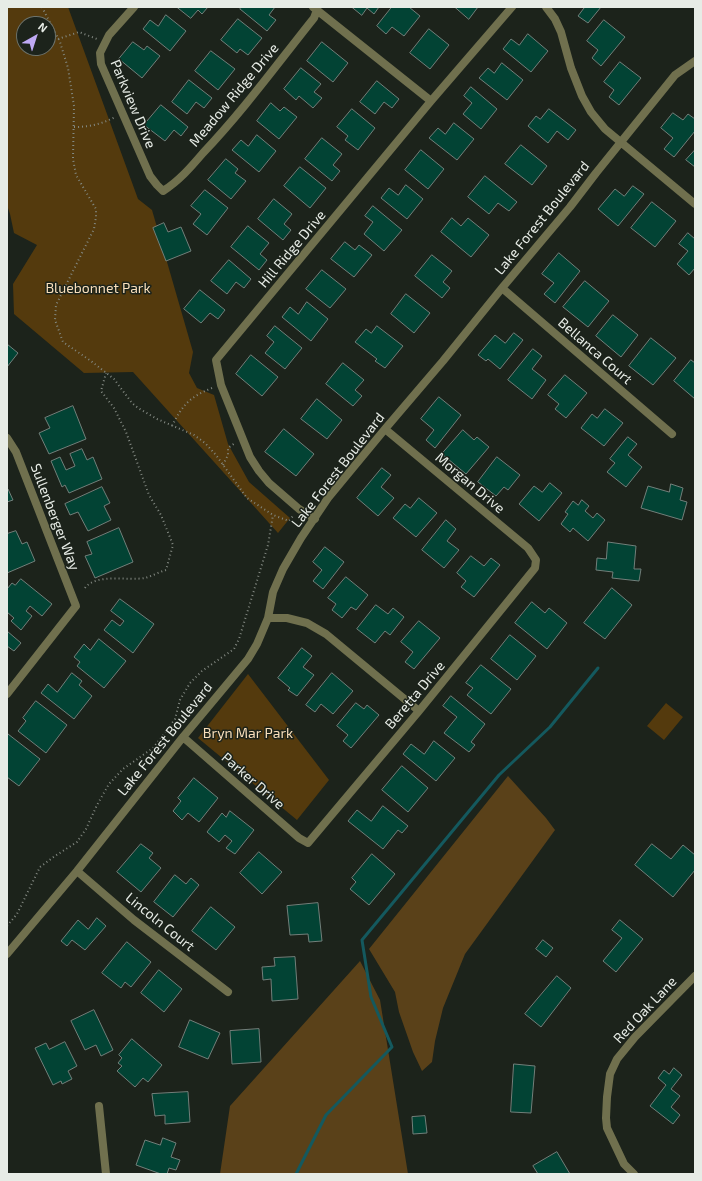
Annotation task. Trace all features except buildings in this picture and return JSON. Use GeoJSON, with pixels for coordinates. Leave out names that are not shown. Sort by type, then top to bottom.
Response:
{"type":"FeatureCollection","features":[{"type":"Feature","properties":{"kind":"street","name":"Parkview Drive"},"geometry":{"type":"LineString","coordinates":[[134,7],[109,35],[100,53],[101,64],[150,176],[164,191]]}},
{"type":"Feature","properties":{"kind":"street","name":"Hill Ridge Drive"},"geometry":{"type":"LineString","coordinates":[[314,519],[269,483],[250,457],[221,385],[216,360],[431,101],[512,7]]}},
{"type":"Feature","properties":{"kind":"street"},"geometry":{"type":"LineString","coordinates":[[546,7],[556,19],[562,32],[571,68],[582,96],[591,112],[605,129],[695,204]]}},
{"type":"Feature","properties":{"kind":"street"},"geometry":{"type":"LineString","coordinates":[[315,9],[431,101]]}},
{"type":"Feature","properties":{"kind":"street","name":"Meadow Ridge Drive"},"geometry":{"type":"LineString","coordinates":[[164,191],[177,180],[219,136],[314,18],[315,9]]}},
{"type":"Feature","properties":{"kind":"street","name":"Lake Forest Boulevard"},"geometry":{"type":"LineString","coordinates":[[7,954],[77,871],[183,737],[248,659],[257,644],[268,618],[273,592],[283,569],[301,538],[328,498],[570,207],[675,75],[695,61]]}},
{"type":"Feature","properties":{"kind":"street","name":"Bellanca Court"},"geometry":{"type":"LineString","coordinates":[[502,288],[672,434]]}},
{"type":"Feature","properties":{"kind":"street","name":"Morgan Drive"},"geometry":{"type":"LineString","coordinates":[[385,429],[528,548],[536,560]]}},
{"type":"Feature","properties":{"kind":"street","name":"Sullenberger Way"},"geometry":{"type":"LineString","coordinates":[[7,438],[16,452],[76,606],[7,694]]}},
{"type":"Feature","properties":{"kind":"street","name":"Beretta Drive"},"geometry":{"type":"LineString","coordinates":[[308,843],[532,573],[535,568],[536,560]]}},
{"type":"Feature","properties":{"kind":"street"},"geometry":{"type":"LineString","coordinates":[[268,618],[286,618],[307,624],[326,634],[419,711]]}},
{"type":"Feature","properties":{"kind":"street","name":"Parker Drive"},"geometry":{"type":"LineString","coordinates":[[183,737],[299,838],[308,843]]}},
{"type":"Feature","properties":{"kind":"street","name":"Lincoln Court"},"geometry":{"type":"LineString","coordinates":[[77,871],[134,920],[228,992]]}},
{"type":"Feature","properties":{"kind":"street","name":"Red Oak Lane"},"geometry":{"type":"LineString","coordinates":[[634,1174],[624,1164],[607,1128],[606,1112],[610,1074],[617,1059],[635,1037],[695,976]]}},
{"type":"Feature","properties":{"kind":"street"},"geometry":{"type":"LineString","coordinates":[[99,1106],[106,1174]]}},
{"type":"Feature","properties":{"kind":"path"},"geometry":{"type":"LineString","coordinates":[[42,7],[58,39],[68,68],[74,106],[73,159],[76,175],[96,209],[94,229],[56,305],[56,320],[59,334],[65,345],[91,361],[114,379],[132,403],[138,408],[157,420],[194,435],[212,451],[247,498],[273,515],[289,521],[300,509]]}},
{"type":"Feature","properties":{"kind":"path"},"geometry":{"type":"LineString","coordinates":[[58,39],[79,32],[106,42]]}},
{"type":"Feature","properties":{"kind":"path"},"geometry":{"type":"LineString","coordinates":[[74,127],[95,125],[106,122],[122,114]]}},
{"type":"Feature","properties":{"kind":"path"},"geometry":{"type":"LineString","coordinates":[[85,588],[88,584],[98,580],[145,578],[166,570],[173,545],[161,515],[149,495],[126,432],[114,408],[101,391],[106,373]]}},
{"type":"Feature","properties":{"kind":"path"},"geometry":{"type":"LineString","coordinates":[[172,426],[180,410],[190,399],[202,392],[221,385]]}},
{"type":"Feature","properties":{"kind":"path"},"geometry":{"type":"LineString","coordinates":[[223,465],[228,455],[228,448],[242,438]]}},
{"type":"Feature","properties":{"kind":"path"},"geometry":{"type":"LineString","coordinates":[[7,926],[17,914],[40,867],[77,842],[86,829],[109,784],[123,769],[152,748],[165,733],[175,718],[180,700],[190,683],[202,671],[234,649],[239,639],[268,545],[273,515]]}},
{"type":"Feature","properties":{"kind":"green space","name":"Bluebonnet Park"},"geometry":{"type":"Polygon","coordinates":[[[7,7],[68,7],[138,199],[152,210],[193,352],[189,373],[197,388],[214,395],[228,444],[249,482],[290,518],[278,533],[133,372],[84,373],[14,314],[13,284],[37,245],[14,233],[7,205],[7,7]]]}},
{"type":"Feature","properties":{"kind":"green space","name":"Bryn Mar Park"},"geometry":{"type":"Polygon","coordinates":[[[248,674],[329,780],[297,820],[198,738],[248,674]]]}},
{"type":"Feature","properties":{"kind":"green space"},"geometry":{"type":"Polygon","coordinates":[[[666,703],[683,717],[664,740],[647,726],[666,703]]]}},
{"type":"Feature","properties":{"kind":"shaded area"},"geometry":{"type":"Polygon","coordinates":[[[508,776],[555,830],[465,954],[443,1008],[435,1041],[432,1062],[422,1071],[413,1052],[399,1012],[395,992],[369,949],[508,776]]]}},
{"type":"Feature","properties":{"kind":"shaded area"},"geometry":{"type":"Polygon","coordinates":[[[360,961],[380,1000],[408,1174],[220,1174],[230,1106],[360,961]]]}},
{"type":"Feature","properties":{"kind":"waterway"},"geometry":{"type":"LineString","coordinates":[[296,1174],[326,1115],[392,1047],[371,997],[362,940],[499,775],[550,727],[598,668]]}}]}
